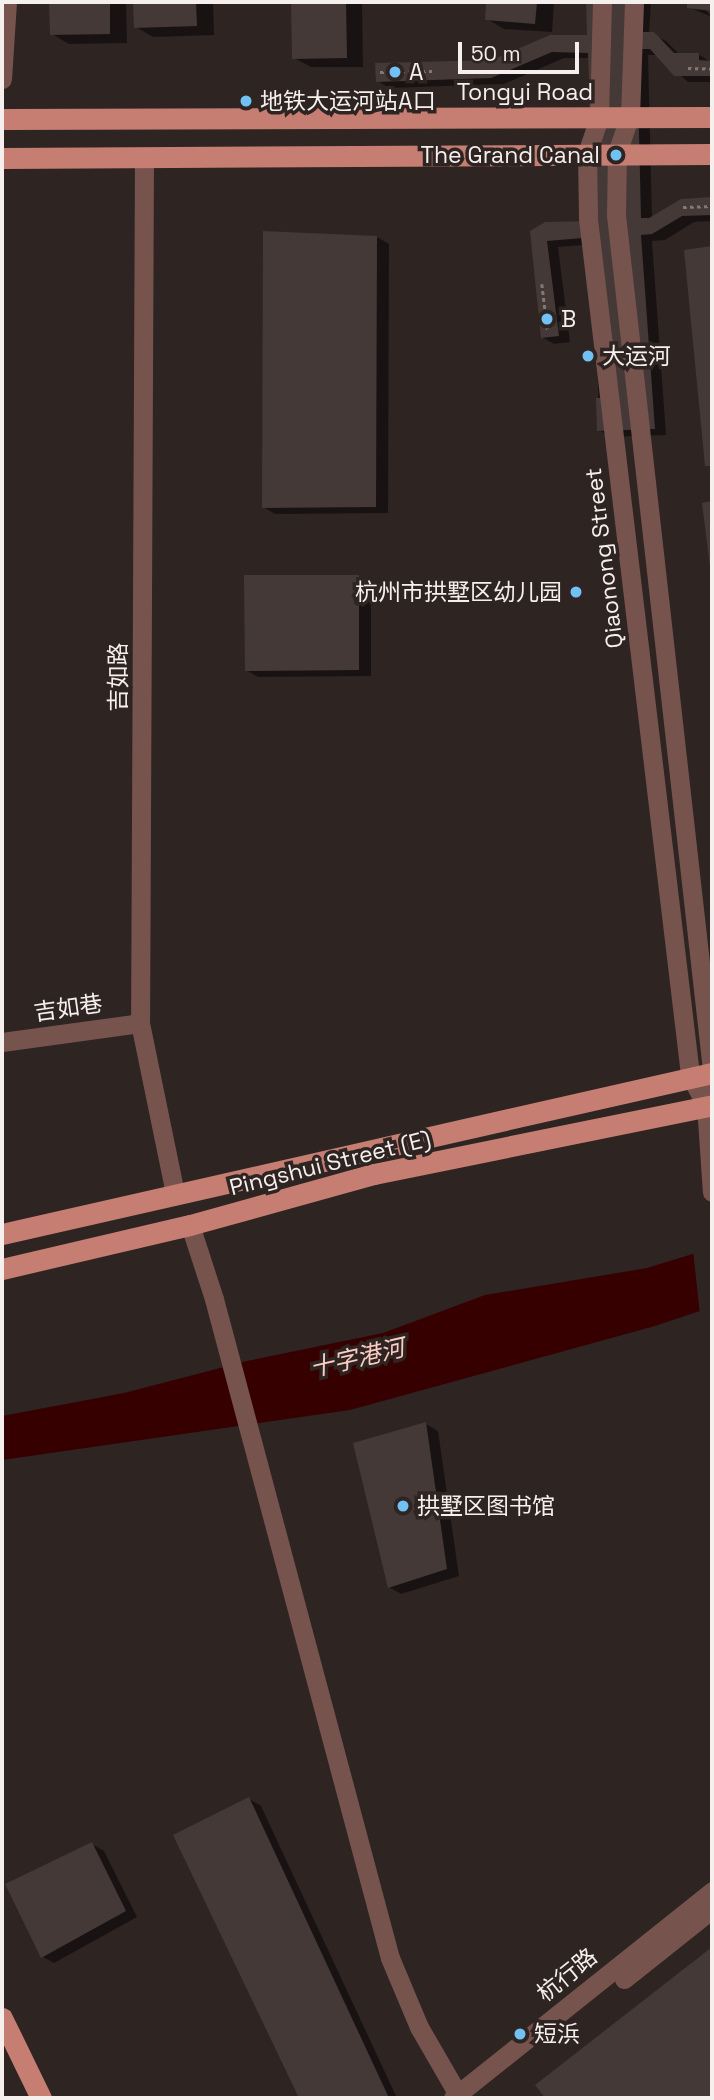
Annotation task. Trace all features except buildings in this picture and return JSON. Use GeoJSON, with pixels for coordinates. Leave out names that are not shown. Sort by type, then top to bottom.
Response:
{"type":"FeatureCollection","features":[{"type":"Feature","properties":{"kind":"main road","name":"Tongyi Road"},"geometry":{"type":"LineString","coordinates":[[2,120],[599,118],[630,114],[712,117]]}},
{"type":"Feature","properties":{"kind":"main road"},"geometry":{"type":"LineString","coordinates":[[2,158],[587,152],[712,154]]}},
{"type":"Feature","properties":{"kind":"main road","name":"Pingshui Street (E)"},"geometry":{"type":"LineString","coordinates":[[2,1234],[690,1075],[712,1073]]}},
{"type":"Feature","properties":{"kind":"main road","name":"Pingshui Street (E)"},"geometry":{"type":"LineString","coordinates":[[2,1269],[190,1225],[374,1174],[709,1105]]}},
{"type":"Feature","properties":{"kind":"main road"},"geometry":{"type":"LineString","coordinates":[[2,2018],[40,2098]]}},
{"type":"Feature","properties":{"kind":"street"},"geometry":{"type":"LineString","coordinates":[[2,79],[7,2]]}},
{"type":"Feature","properties":{"kind":"street","name":"Qiaonong Street"},"geometry":{"type":"LineString","coordinates":[[601,2],[599,118],[587,152],[588,219],[690,1075],[709,1105]]}},
{"type":"Feature","properties":{"kind":"street","name":"Qiaonong Street"},"geometry":{"type":"LineString","coordinates":[[634,2],[630,114],[617,152],[616,215],[712,1073],[709,1105],[712,1192]]}},
{"type":"Feature","properties":{"kind":"street","name":"吉如路"},"geometry":{"type":"LineString","coordinates":[[144,157],[140,1023],[175,1193]]}},
{"type":"Feature","properties":{"kind":"street","name":"吉如巷"},"geometry":{"type":"LineString","coordinates":[[2,1042],[140,1023]]}},
{"type":"Feature","properties":{"kind":"street"},"geometry":{"type":"LineString","coordinates":[[190,1225],[214,1299],[390,1958],[419,2027],[461,2097]]}},
{"type":"Feature","properties":{"kind":"street","name":"杭行路"},"geometry":{"type":"LineString","coordinates":[[461,2097],[712,1891]]}},
{"type":"Feature","properties":{"kind":"street","name":"杭行路"},"geometry":{"type":"LineString","coordinates":[[461,2097],[712,1909]]}},
{"type":"Feature","properties":{"kind":"path"},"geometry":{"type":"LineString","coordinates":[[688,68],[712,69]]}},
{"type":"Feature","properties":{"kind":"path"},"geometry":{"type":"LineString","coordinates":[[380,72],[432,71]]}},
{"type":"Feature","properties":{"kind":"path"},"geometry":{"type":"LineString","coordinates":[[683,207],[712,206]]}},
{"type":"Feature","properties":{"kind":"path"},"geometry":{"type":"LineString","coordinates":[[542,284],[548,333]]}},
{"type":"Feature","properties":{"kind":"water","name":"十字港河"},"geometry":{"type":"Polygon","coordinates":[[[712,1248],[712,1307],[655,1326],[350,1410],[2,1460],[2,1416],[124,1393],[247,1361],[383,1333],[485,1295],[647,1268],[712,1248]]]}},
{"type":"Feature","properties":{"kind":"pier"},"geometry":{"type":"Polygon","coordinates":[[[712,1244],[712,1310],[700,1315],[693,1250],[712,1244]]]}},
{"type":"Feature","properties":{"kind":"place","name":"A"},"geometry":{"type":"Point","coordinates":[395,72]}},
{"type":"Feature","properties":{"kind":"place","name":"地铁大运河站A口"},"geometry":{"type":"Point","coordinates":[246,101]}},
{"type":"Feature","properties":{"kind":"place","name":"The Grand Canal"},"geometry":{"type":"Point","coordinates":[616,155]}},
{"type":"Feature","properties":{"kind":"place","name":"B"},"geometry":{"type":"Point","coordinates":[547,319]}},
{"type":"Feature","properties":{"kind":"place","name":"大运河"},"geometry":{"type":"Point","coordinates":[588,356]}},
{"type":"Feature","properties":{"kind":"place","name":"杭州市拱墅区幼儿园"},"geometry":{"type":"Point","coordinates":[576,592]}},
{"type":"Feature","properties":{"kind":"place","name":"拱墅区图书馆"},"geometry":{"type":"Point","coordinates":[403,1506]}},
{"type":"Feature","properties":{"kind":"place","name":"短浜"},"geometry":{"type":"Point","coordinates":[520,2034]}}]}
